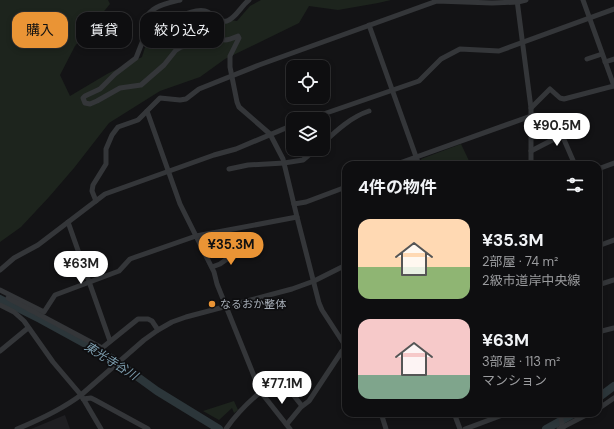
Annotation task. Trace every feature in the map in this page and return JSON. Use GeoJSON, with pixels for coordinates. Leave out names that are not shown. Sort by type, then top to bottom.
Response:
{"type":"FeatureCollection","features":[{"type":"Feature","properties":{"kind":"street"},"geometry":{"type":"LineString","coordinates":[[151,12],[162,4],[180,0]]}},
{"type":"Feature","properties":{"kind":"street"},"geometry":{"type":"LineString","coordinates":[[224,21],[232,19],[249,0]]}},
{"type":"Feature","properties":{"kind":"street"},"geometry":{"type":"LineString","coordinates":[[96,201],[92,190],[93,185],[106,164],[106,149],[112,135],[118,128],[138,120],[160,98],[180,100],[186,99],[199,89],[259,65],[437,1],[526,0]]}},
{"type":"Feature","properties":{"kind":"street"},"geometry":{"type":"LineString","coordinates":[[531,108],[550,89],[560,98],[564,99],[614,86],[583,0]]}},
{"type":"Feature","properties":{"kind":"street"},"geometry":{"type":"LineString","coordinates":[[518,1],[531,108],[531,161]]}},
{"type":"Feature","properties":{"kind":"street"},"geometry":{"type":"LineString","coordinates":[[329,112],[419,81],[441,59],[460,49],[499,51],[614,9]]}},
{"type":"Feature","properties":{"kind":"street"},"geometry":{"type":"LineString","coordinates":[[191,12],[202,10],[207,12]]}},
{"type":"Feature","properties":{"kind":"street"},"geometry":{"type":"LineString","coordinates":[[369,25],[418,161]]}},
{"type":"Feature","properties":{"kind":"street"},"geometry":{"type":"LineString","coordinates":[[224,40],[227,41],[238,36],[230,56],[230,67],[239,107],[270,134],[283,159],[322,310],[342,341]]}},
{"type":"Feature","properties":{"kind":"street"},"geometry":{"type":"LineString","coordinates":[[140,48],[136,58],[115,74],[100,89],[83,98],[85,103],[90,104],[97,101],[120,88],[141,85],[164,65],[179,48]]}},
{"type":"Feature","properties":{"kind":"street"},"geometry":{"type":"LineString","coordinates":[[587,59],[602,54]]}},
{"type":"Feature","properties":{"kind":"street"},"geometry":{"type":"LineString","coordinates":[[605,62],[614,59]]}},
{"type":"Feature","properties":{"kind":"street"},"geometry":{"type":"LineString","coordinates":[[147,111],[180,204],[212,267],[226,307],[260,391],[288,427],[302,406],[309,401],[342,351]]}},
{"type":"Feature","properties":{"kind":"street"},"geometry":{"type":"LineString","coordinates":[[330,137],[350,120],[360,114],[370,111]]}},
{"type":"Feature","properties":{"kind":"street"},"geometry":{"type":"LineString","coordinates":[[404,161],[531,116]]}},
{"type":"Feature","properties":{"kind":"street"},"geometry":{"type":"LineString","coordinates":[[531,151],[562,135],[563,131],[574,124],[572,116]]}},
{"type":"Feature","properties":{"kind":"street"},"geometry":{"type":"LineString","coordinates":[[0,270],[14,258],[38,245],[105,194],[169,170],[236,149],[286,128]]}},
{"type":"Feature","properties":{"kind":"street"},"geometry":{"type":"LineString","coordinates":[[562,135],[573,161]]}},
{"type":"Feature","properties":{"kind":"street"},"geometry":{"type":"LineString","coordinates":[[229,169],[248,165],[284,163],[303,160],[308,156]]}},
{"type":"Feature","properties":{"kind":"street"},"geometry":{"type":"LineString","coordinates":[[602,168],[614,163]]}},
{"type":"Feature","properties":{"kind":"street"},"geometry":{"type":"LineString","coordinates":[[294,204],[306,202],[342,188]]}},
{"type":"Feature","properties":{"kind":"street"},"geometry":{"type":"LineString","coordinates":[[0,290],[44,312],[54,295],[119,271],[130,259],[196,236],[297,217]]}},
{"type":"Feature","properties":{"kind":"street"},"geometry":{"type":"LineString","coordinates":[[68,222],[110,341]]}},
{"type":"Feature","properties":{"kind":"street"},"geometry":{"type":"LineString","coordinates":[[602,244],[614,240]]}},
{"type":"Feature","properties":{"kind":"street"},"geometry":{"type":"LineString","coordinates":[[212,267],[220,264],[241,249]]}},
{"type":"Feature","properties":{"kind":"street"},"geometry":{"type":"LineString","coordinates":[[17,429],[82,397],[144,340],[158,330],[186,317],[292,289],[314,281],[342,267]]}},
{"type":"Feature","properties":{"kind":"street"},"geometry":{"type":"LineString","coordinates":[[602,284],[614,280]]}},
{"type":"Feature","properties":{"kind":"street"},"geometry":{"type":"LineString","coordinates":[[0,293],[102,348],[138,319],[148,319],[152,321],[158,330]]}},
{"type":"Feature","properties":{"kind":"street"},"geometry":{"type":"LineString","coordinates":[[0,305],[14,312],[28,328],[53,362],[82,397],[101,429]]}},
{"type":"Feature","properties":{"kind":"street"},"geometry":{"type":"LineString","coordinates":[[0,351],[28,328]]}},
{"type":"Feature","properties":{"kind":"street"},"geometry":{"type":"LineString","coordinates":[[602,331],[614,328]]}},
{"type":"Feature","properties":{"kind":"street"},"geometry":{"type":"LineString","coordinates":[[226,428],[234,417],[260,391],[279,377],[302,406]]}},
{"type":"Feature","properties":{"kind":"street"},"geometry":{"type":"LineString","coordinates":[[82,397],[91,398],[148,429]]}},
{"type":"Feature","properties":{"kind":"street"},"geometry":{"type":"LineString","coordinates":[[602,406],[614,398]]}},
{"type":"Feature","properties":{"kind":"street"},"geometry":{"type":"LineString","coordinates":[[382,417],[386,429]]}},
{"type":"Feature","properties":{"kind":"street"},"geometry":{"type":"LineString","coordinates":[[456,417],[460,429]]}},
{"type":"Feature","properties":{"kind":"street"},"geometry":{"type":"LineString","coordinates":[[465,429],[497,417]]}},
{"type":"Feature","properties":{"kind":"street"},"geometry":{"type":"LineString","coordinates":[[560,417],[561,427],[582,417]]}},
{"type":"Feature","properties":{"kind":"shaded area"},"geometry":{"type":"Polygon","coordinates":[[[0,0],[108,0],[110,4],[103,12],[76,12],[76,45],[60,75],[70,96],[107,74],[142,57],[145,48],[224,48],[224,19],[237,21],[250,6],[261,0],[391,0],[338,10],[309,6],[299,23],[225,59],[200,77],[160,91],[109,123],[49,197],[21,227],[0,242],[0,0]]]}},
{"type":"Feature","properties":{"kind":"shaded area"},"geometry":{"type":"Polygon","coordinates":[[[461,144],[469,161],[422,161],[421,159],[461,144]]]}},
{"type":"Feature","properties":{"kind":"shaded area"},"geometry":{"type":"Polygon","coordinates":[[[234,401],[238,410],[234,413],[232,408],[219,420],[203,411],[234,401]]]}},
{"type":"Feature","properties":{"kind":"shaded area"},"geometry":{"type":"Polygon","coordinates":[[[65,415],[70,429],[31,429],[65,415]]]}},
{"type":"Feature","properties":{"kind":"waterway","name":"東光寺谷川"},"geometry":{"type":"LineString","coordinates":[[0,299],[113,359],[157,391],[219,429]]}},
{"type":"Feature","properties":{"kind":"waterway","name":"東光寺谷川"},"geometry":{"type":"LineString","coordinates":[[602,395],[614,386]]}},
{"type":"Feature","properties":{"kind":"waterway","name":"東光寺谷川"},"geometry":{"type":"LineString","coordinates":[[546,429],[568,417]]}},
{"type":"Feature","properties":{"kind":"place","name":"なるおか整体"},"geometry":{"type":"Point","coordinates":[212,304]}}]}
